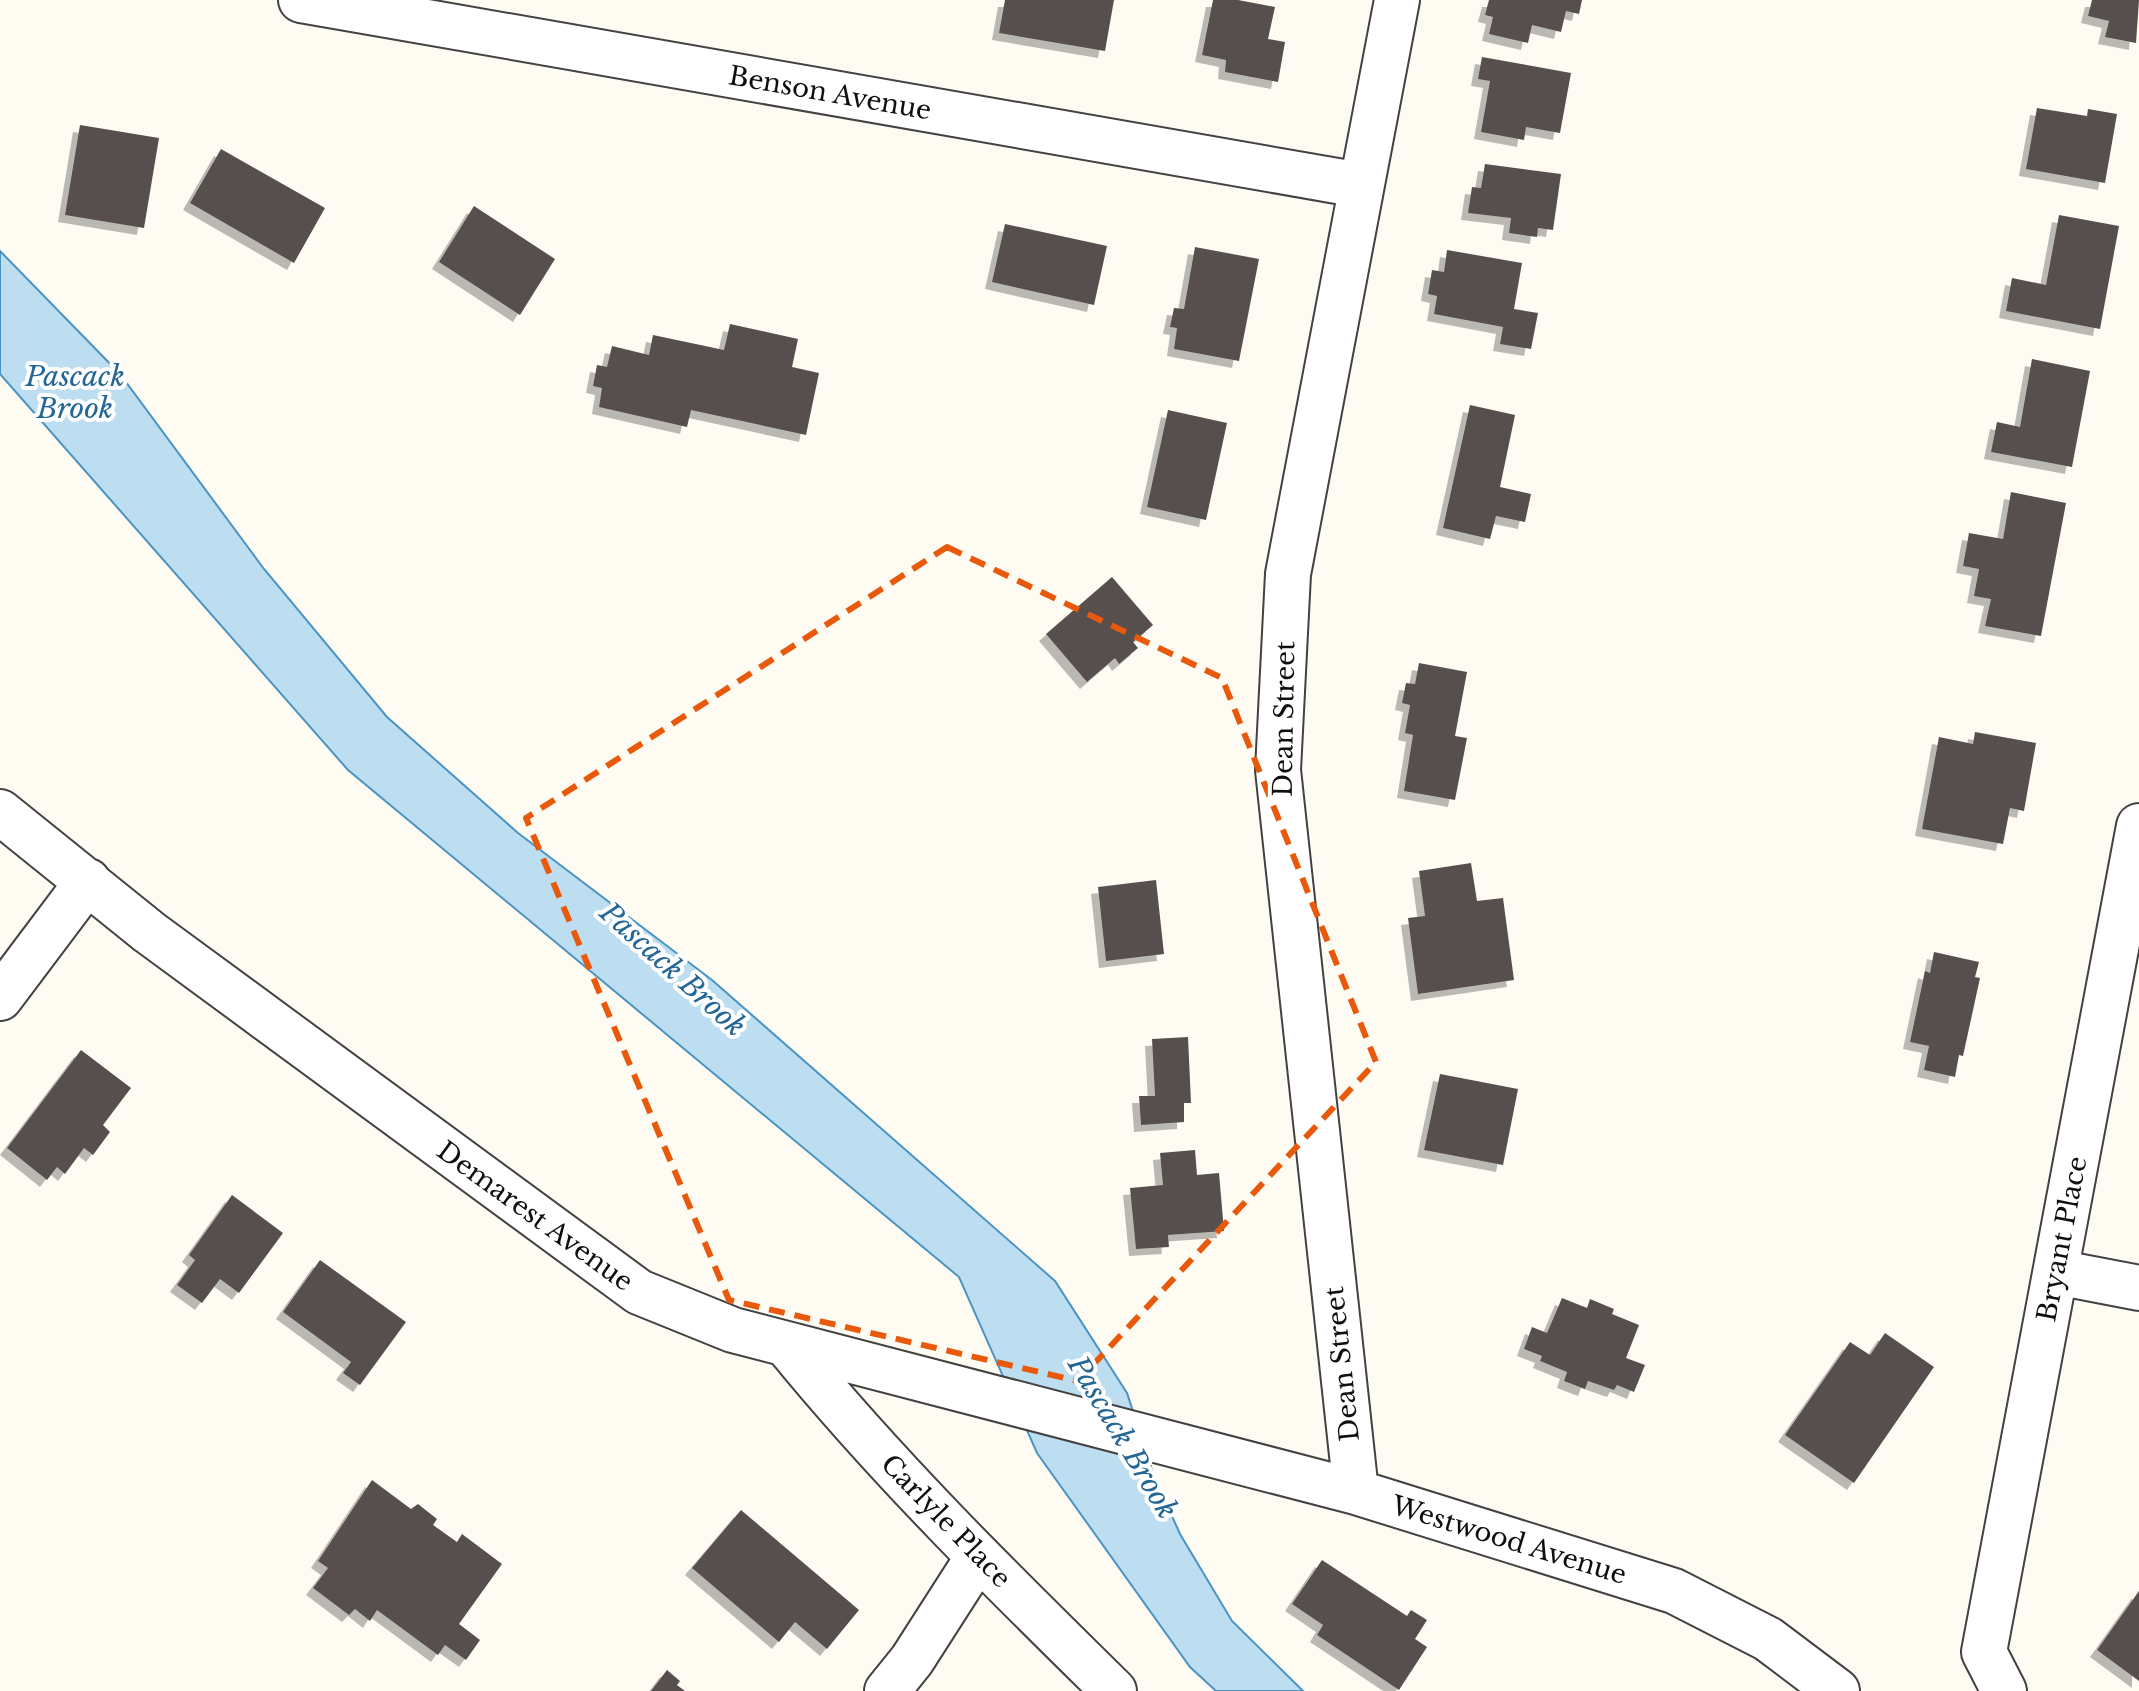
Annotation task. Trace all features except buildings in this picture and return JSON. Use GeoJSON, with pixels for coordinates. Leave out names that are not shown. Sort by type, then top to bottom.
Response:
{"type":"FeatureCollection","features":[{"type":"Feature","properties":{"kind":"street","name":"Benson Avenue"},"geometry":{"type":"LineString","coordinates":[[301,0],[1360,185]]}},
{"type":"Feature","properties":{"kind":"street","name":"Dean Street"},"geometry":{"type":"LineString","coordinates":[[1356,1492],[1278,770],[1288,574],[1397,0]]}},
{"type":"Feature","properties":{"kind":"street","name":"Demarest Avenue"},"geometry":{"type":"LineString","coordinates":[[0,812],[149,932],[639,1292],[733,1330],[1158,1441]]}},
{"type":"Feature","properties":{"kind":"street","name":"Bryant Place"},"geometry":{"type":"LineString","coordinates":[[2004,1691],[1984,1652],[2139,826]]}},
{"type":"Feature","properties":{"kind":"street"},"geometry":{"type":"LineString","coordinates":[[0,998],[88,881]]}},
{"type":"Feature","properties":{"kind":"street"},"geometry":{"type":"LineString","coordinates":[[2056,1272],[2139,1288]]}},
{"type":"Feature","properties":{"kind":"street","name":"Carlyle Place"},"geometry":{"type":"LineString","coordinates":[[786,1344],[839,1409],[978,1557],[1114,1691]]}},
{"type":"Feature","properties":{"kind":"street","name":"Westwood Avenue"},"geometry":{"type":"LineString","coordinates":[[1158,1441],[1356,1492],[1674,1591],[1768,1639],[1837,1691]]}},
{"type":"Feature","properties":{"kind":"street"},"geometry":{"type":"LineString","coordinates":[[887,1691],[912,1660],[978,1557]]}},
{"type":"Feature","properties":{"kind":"highlighted area"},"geometry":{"type":"Polygon","coordinates":[[[947,547],[1222,678],[1376,1062],[1078,1381],[729,1300],[526,818],[947,547]]]}},
{"type":"Feature","properties":{"kind":"water","name":"Pascack Brook"},"geometry":{"type":"Polygon","coordinates":[[[0,251],[120,374],[264,569],[387,717],[518,833],[712,980],[1055,1281],[1127,1393],[1154,1476],[1180,1534],[1232,1621],[1303,1691],[1216,1691],[1190,1667],[1037,1453],[959,1277],[348,770],[0,374],[0,251]]]}}]}
